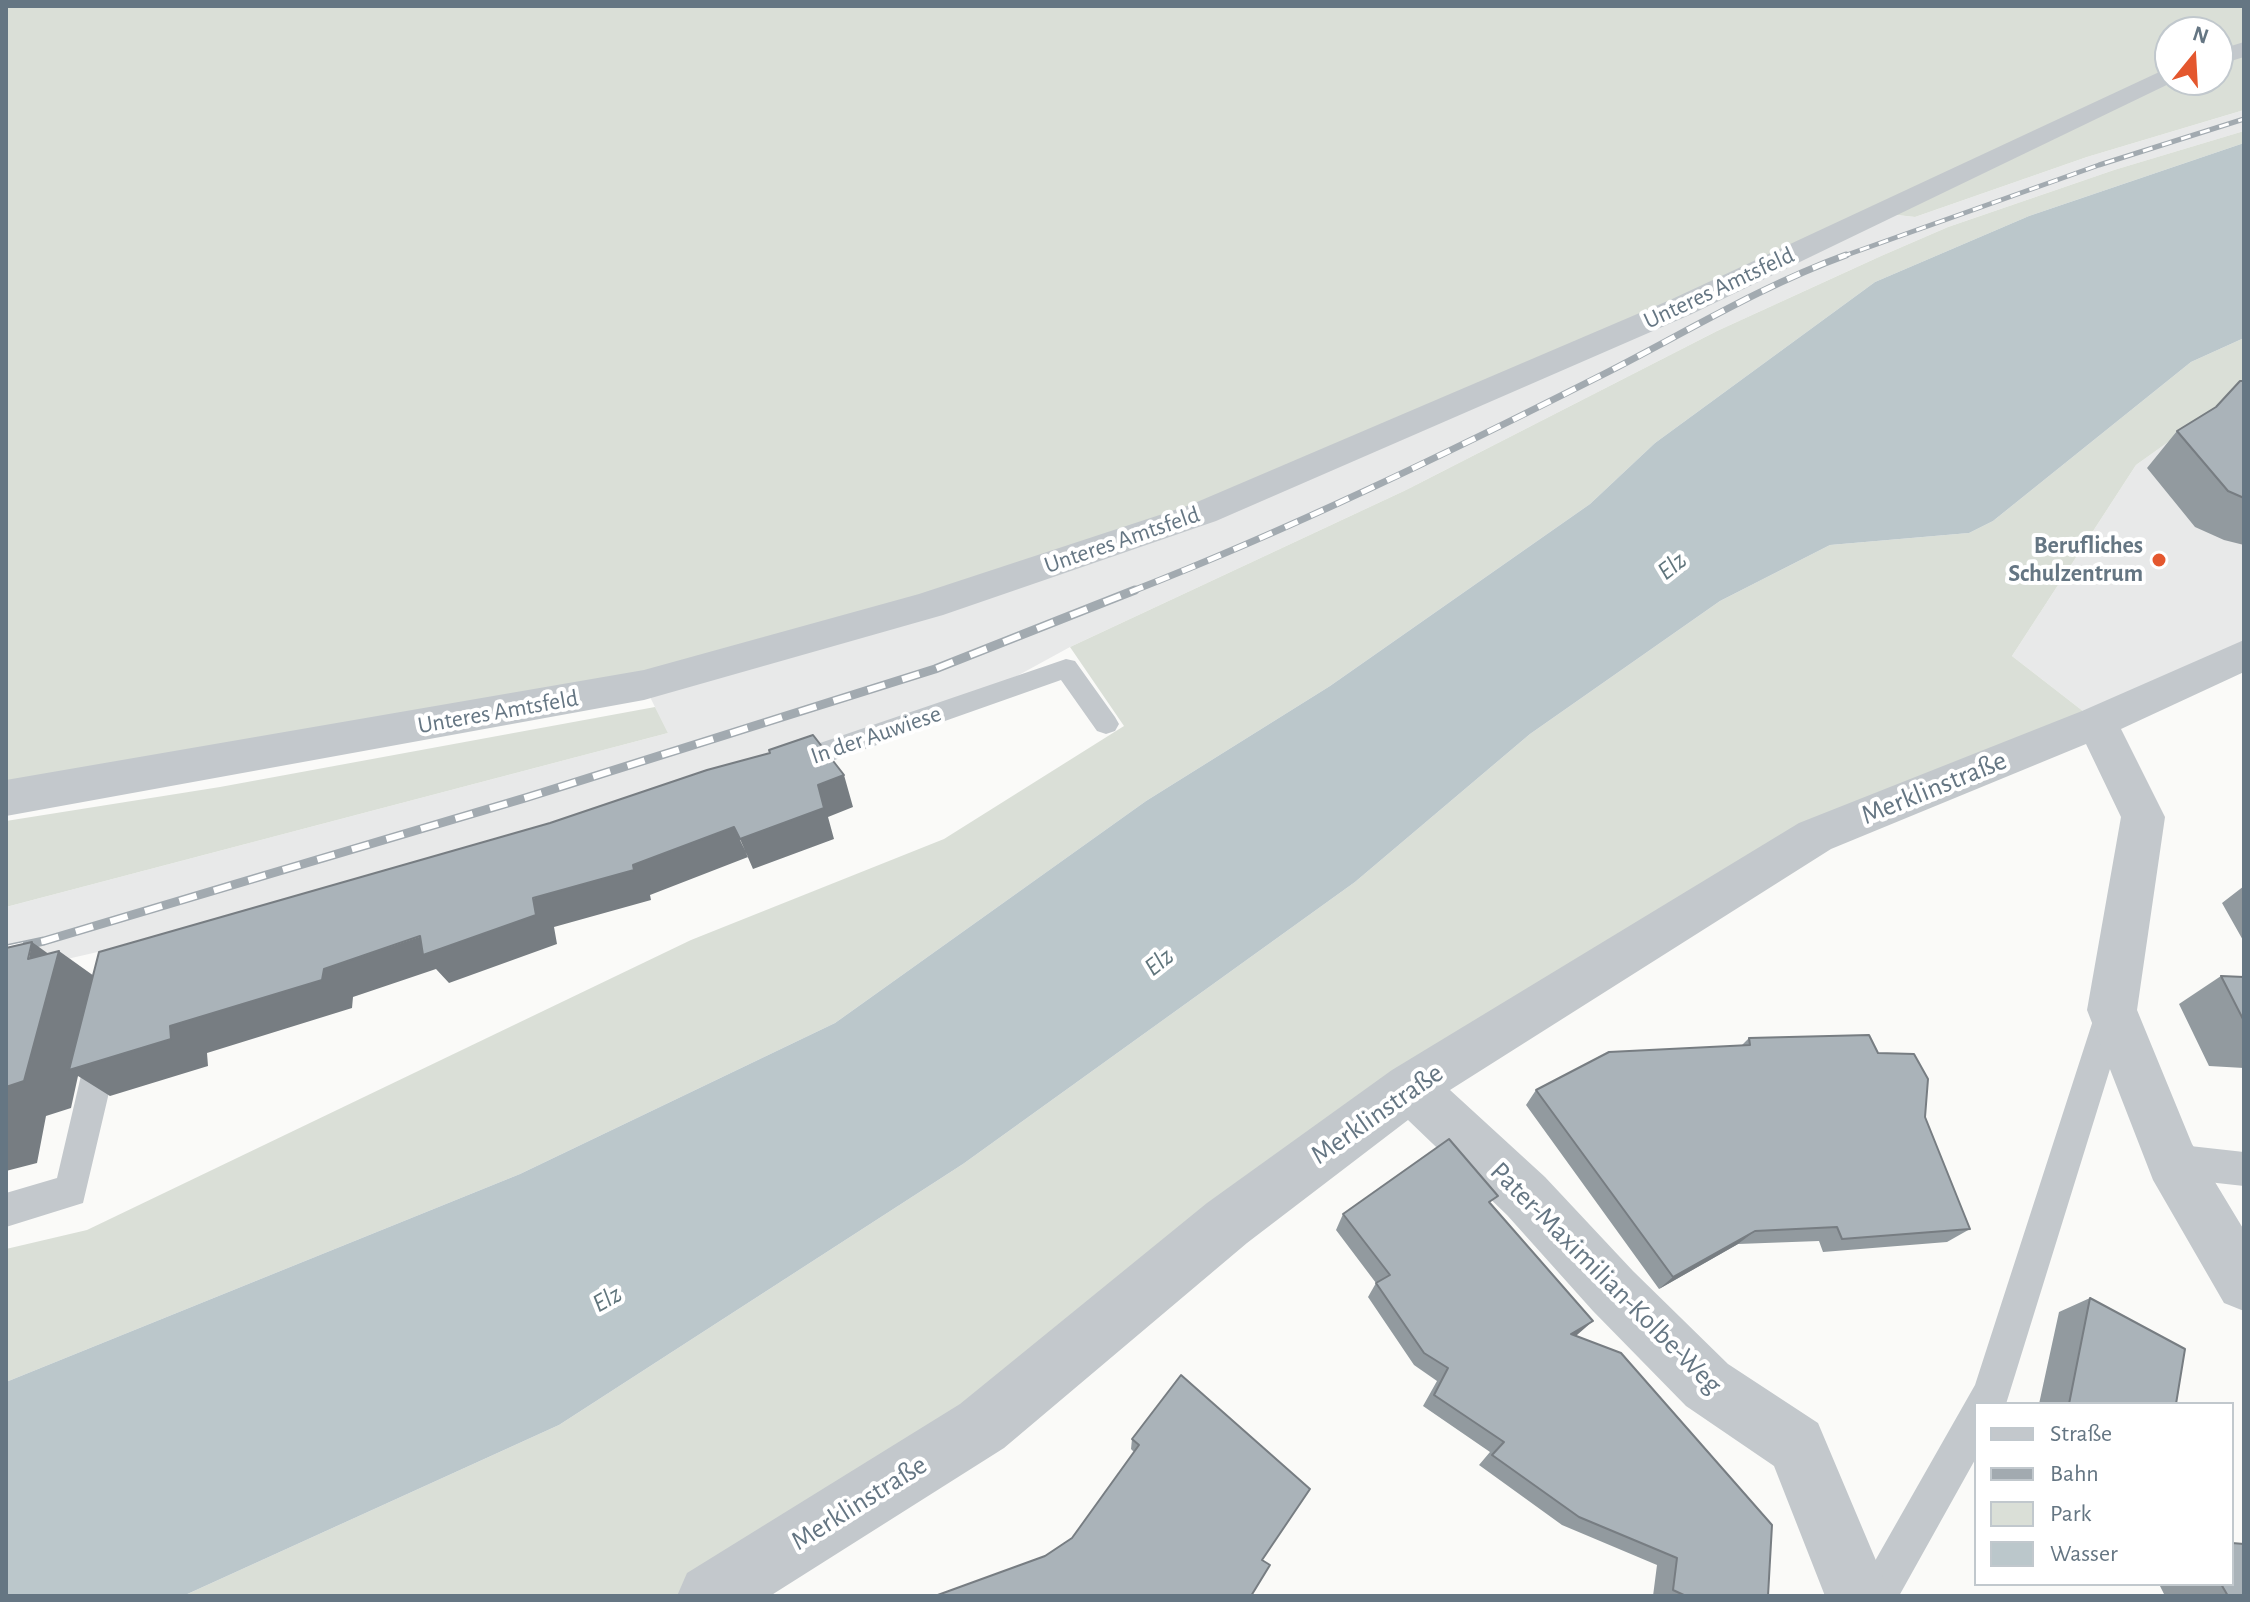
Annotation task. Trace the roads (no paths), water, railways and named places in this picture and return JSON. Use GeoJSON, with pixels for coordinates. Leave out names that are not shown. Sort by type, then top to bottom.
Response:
{"type":"FeatureCollection","features":[{"type":"Feature","properties":{"kind":"street","name":"Unteres Amtsfeld"},"geometry":{"type":"LineString","coordinates":[[6,798],[644,685],[944,601],[1203,513],[1681,307],[2154,82]]}},
{"type":"Feature","properties":{"kind":"street","name":"Merklinstraße"},"geometry":{"type":"LineString","coordinates":[[710,1596],[982,1426],[1227,1223],[1410,1087],[1815,836],[2097,722],[2244,655]]}},
{"type":"Feature","properties":{"kind":"street"},"geometry":{"type":"LineString","coordinates":[[2097,722],[2143,817],[2112,1010],[2172,1161],[2244,1283]]}},
{"type":"Feature","properties":{"kind":"street","name":"Pater-Maximilian-Kolbe-Weg"},"geometry":{"type":"LineString","coordinates":[[1410,1087],[1526,1196],[1613,1291],[1707,1385],[1796,1445],[1858,1596]]}},
{"type":"Feature","properties":{"kind":"lane","name":"In der Auwiese"},"geometry":{"type":"LineString","coordinates":[[772,771],[1066,668],[1106,724]]}},
{"type":"Feature","properties":{"kind":"lane"},"geometry":{"type":"LineString","coordinates":[[1986,1402],[2112,1010]]}},
{"type":"Feature","properties":{"kind":"lane"},"geometry":{"type":"LineString","coordinates":[[6,1210],[71,1191],[108,1027]]}},
{"type":"Feature","properties":{"kind":"lane"},"geometry":{"type":"LineString","coordinates":[[2172,1161],[2244,1169]]}},
{"type":"Feature","properties":{"kind":"lane"},"geometry":{"type":"LineString","coordinates":[[1876,1596],[1974,1424]]}},
{"type":"Feature","properties":{"kind":"water","name":"Elz"},"geometry":{"type":"Polygon","coordinates":[[[2244,143],[2244,338],[2191,362],[1993,521],[1969,533],[1830,545],[1720,601],[1530,734],[1355,882],[963,1164],[559,1425],[183,1596],[6,1596],[6,1382],[520,1174],[835,1023],[1146,801],[1330,686],[1590,504],[1655,443],[1875,282],[2029,216],[2244,143]]]}},
{"type":"Feature","properties":{"kind":"railway"},"geometry":{"type":"LineString","coordinates":[[1841,257],[2099,165],[2244,119]]}},
{"type":"Feature","properties":{"kind":"railway"},"geometry":{"type":"LineString","coordinates":[[1131,592],[1369,489],[1602,375],[1753,296],[1846,255]]}},
{"type":"Feature","properties":{"kind":"railway"},"geometry":{"type":"LineString","coordinates":[[1131,592],[1135,590]]}},
{"type":"Feature","properties":{"kind":"railway"},"geometry":{"type":"LineString","coordinates":[[6,949],[44,941],[525,798],[935,669],[1131,592]]}},
{"type":"Feature","properties":{"kind":"place","name":"Berufliches Schulzentrum"},"geometry":{"type":"Point","coordinates":[2159,560]}}]}
